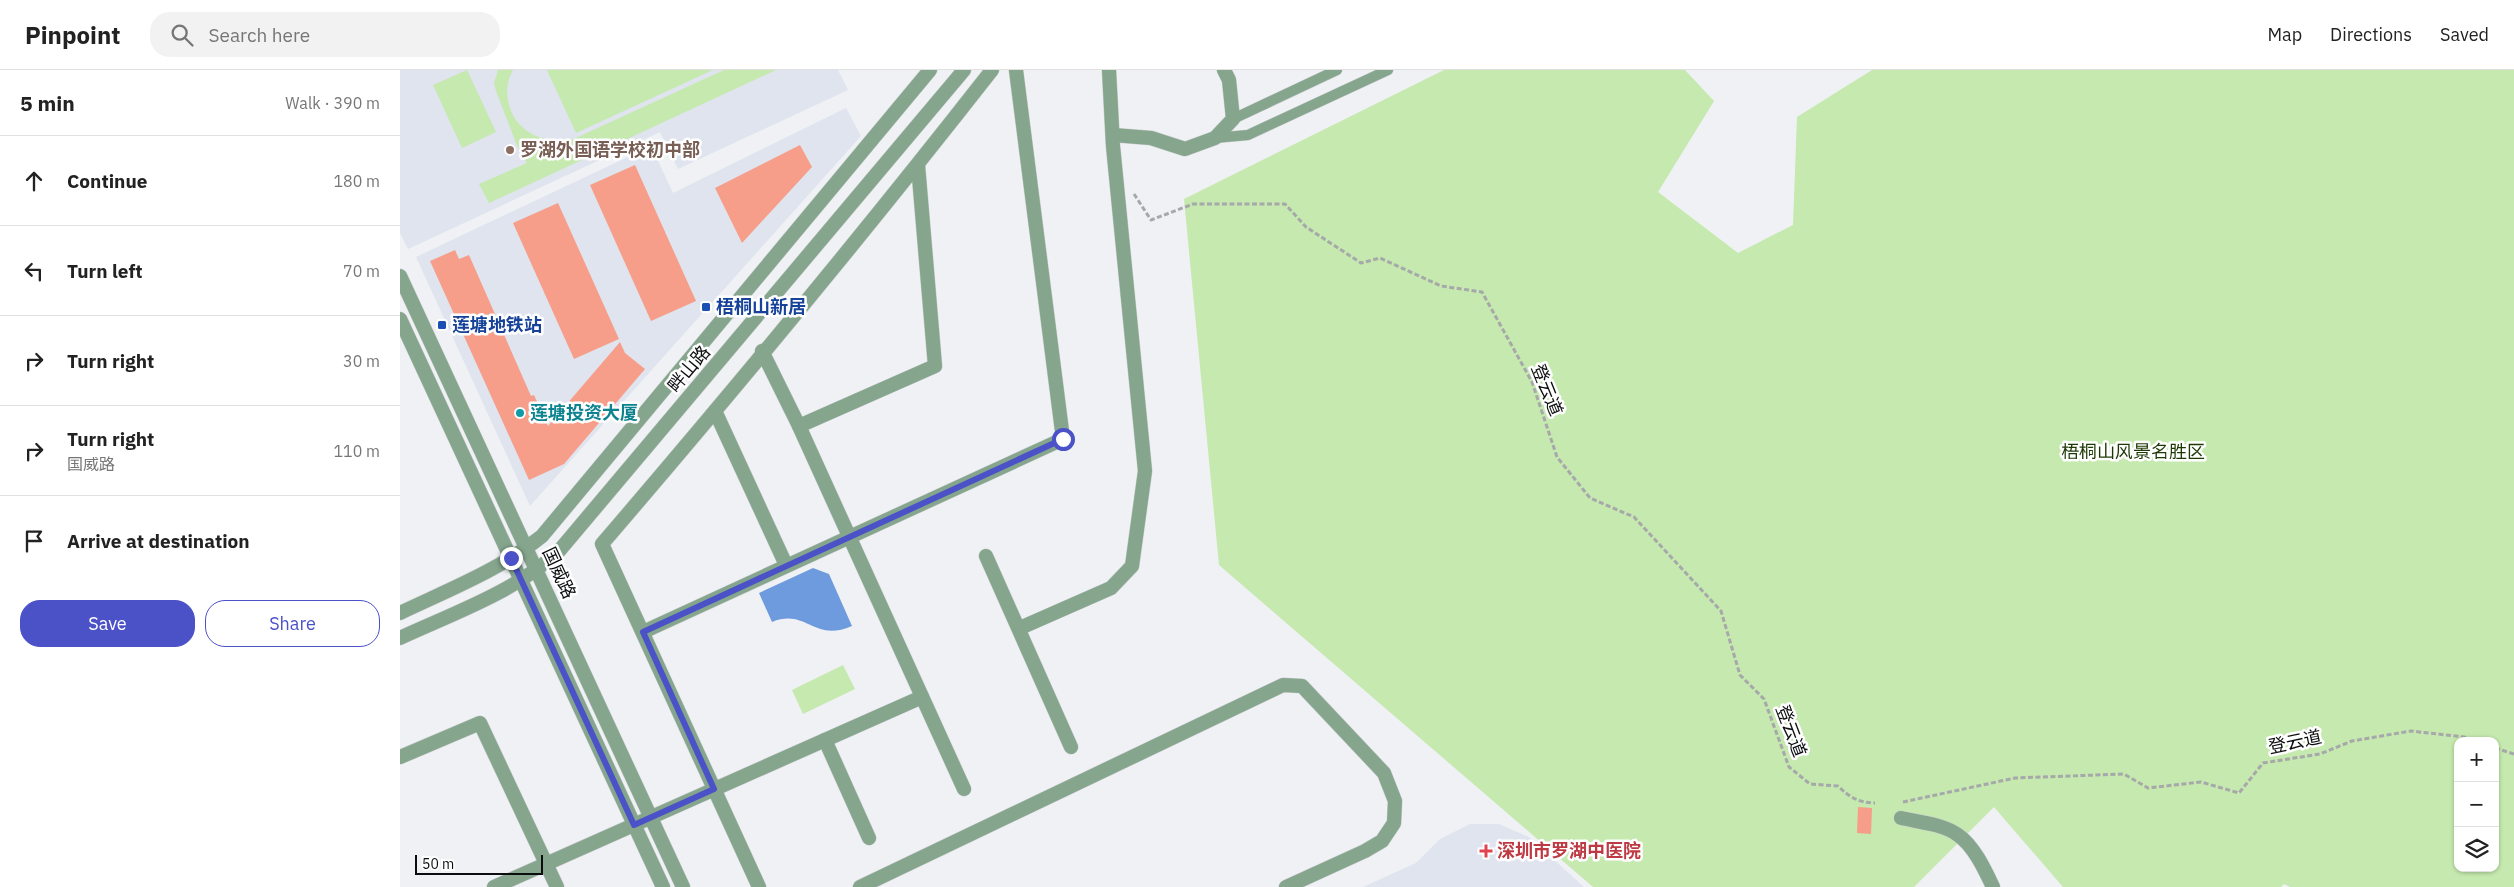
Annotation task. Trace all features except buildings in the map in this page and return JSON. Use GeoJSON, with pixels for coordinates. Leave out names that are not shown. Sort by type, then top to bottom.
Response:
{"type":"FeatureCollection","features":[{"type":"Feature","properties":{"kind":"street","name":"畔山路"},"geometry":{"type":"LineString","coordinates":[[400,613],[527,549],[554,524],[930,70]]}},
{"type":"Feature","properties":{"kind":"street","name":"畔山路"},"geometry":{"type":"LineString","coordinates":[[400,638],[483,600],[521,580],[537,570],[570,540],[964,70]]}},
{"type":"Feature","properties":{"kind":"street"},"geometry":{"type":"LineString","coordinates":[[758,887],[602,544],[715,412],[762,351],[918,165],[992,70]]}},
{"type":"Feature","properties":{"kind":"street"},"geometry":{"type":"LineString","coordinates":[[643,632],[1063,439],[1016,70]]}},
{"type":"Feature","properties":{"kind":"street"},"geometry":{"type":"LineString","coordinates":[[1020,628],[1111,588],[1132,566],[1145,471],[1113,135],[1109,70]]}},
{"type":"Feature","properties":{"kind":"street"},"geometry":{"type":"LineString","coordinates":[[1113,135],[1151,138],[1185,149],[1215,138],[1233,119],[1229,80],[1224,70]]}},
{"type":"Feature","properties":{"kind":"street"},"geometry":{"type":"LineString","coordinates":[[799,426],[935,366],[918,165]]}},
{"type":"Feature","properties":{"kind":"street","name":"国威路"},"geometry":{"type":"LineString","coordinates":[[400,276],[683,887]]}},
{"type":"Feature","properties":{"kind":"street","name":"国威路"},"geometry":{"type":"LineString","coordinates":[[400,319],[663,887]]}},
{"type":"Feature","properties":{"kind":"street"},"geometry":{"type":"LineString","coordinates":[[762,351],[799,426],[964,789]]}},
{"type":"Feature","properties":{"kind":"street"},"geometry":{"type":"LineString","coordinates":[[715,412],[786,565]]}},
{"type":"Feature","properties":{"kind":"street"},"geometry":{"type":"LineString","coordinates":[[986,556],[1020,628],[1071,747]]}},
{"type":"Feature","properties":{"kind":"street"},"geometry":{"type":"LineString","coordinates":[[860,887],[1284,685],[1302,686],[1384,773],[1395,801],[1394,823],[1382,841],[1365,851],[1286,887]]}},
{"type":"Feature","properties":{"kind":"street"},"geometry":{"type":"LineString","coordinates":[[494,887],[922,697]]}},
{"type":"Feature","properties":{"kind":"street"},"geometry":{"type":"LineString","coordinates":[[400,758],[480,723],[557,887]]}},
{"type":"Feature","properties":{"kind":"street"},"geometry":{"type":"LineString","coordinates":[[825,740],[869,838]]}},
{"type":"Feature","properties":{"kind":"street"},"geometry":{"type":"LineString","coordinates":[[1901,818],[1936,826],[1957,834],[1971,848],[1993,887]]}},
{"type":"Feature","properties":{"kind":"lane"},"geometry":{"type":"LineString","coordinates":[[1233,119],[1337,70]]}},
{"type":"Feature","properties":{"kind":"lane"},"geometry":{"type":"LineString","coordinates":[[1215,138],[1248,135],[1388,70]]}},
{"type":"Feature","properties":{"kind":"path","name":"登云道"},"geometry":{"type":"LineString","coordinates":[[1132,191],[1151,220],[1193,204],[1285,204],[1306,227],[1362,263],[1380,258],[1441,286],[1482,292],[1532,382],[1557,457],[1590,498],[1634,517],[1721,611],[1740,675],[1764,699],[1789,767],[1810,784],[1838,786],[1849,797],[1866,803],[1876,803]]}},
{"type":"Feature","properties":{"kind":"path","name":"登云道"},"geometry":{"type":"LineString","coordinates":[[1901,803],[2016,778],[2124,774],[2148,788],[2201,782],[2239,793],[2263,763],[2320,754],[2352,741],[2411,731],[2464,737]]}},
{"type":"Feature","properties":{"kind":"path"},"geometry":{"type":"LineString","coordinates":[[2499,749],[2514,754]]}},
{"type":"Feature","properties":{"kind":"shaded area","name":"罗湖外国语学校初中部"},"geometry":{"type":"Polygon","coordinates":[[[400,70],[838,70],[848,90],[678,169],[660,132],[408,249],[400,233],[400,70]]]}},
{"type":"Feature","properties":{"kind":"shaded area"},"geometry":{"type":"Polygon","coordinates":[[[846,108],[861,136],[530,506],[416,257],[651,146],[673,193],[846,108]]]}},
{"type":"Feature","properties":{"kind":"shaded area","name":"深圳市罗湖中医院"},"geometry":{"type":"Polygon","coordinates":[[[1470,824],[1499,824],[1529,837],[1584,887],[1363,887],[1416,863],[1440,839],[1470,824]]]}},
{"type":"Feature","properties":{"kind":"green space"},"geometry":{"type":"Polygon","coordinates":[[[467,70],[496,132],[462,148],[433,85],[467,70]]]}},
{"type":"Feature","properties":{"kind":"green space"},"geometry":{"type":"Polygon","coordinates":[[[498,70],[513,70],[507,88],[507,97],[513,115],[524,129],[536,136],[549,140],[567,142],[724,70],[776,70],[489,203],[479,184],[527,163],[516,143],[496,91],[494,83],[498,70]]]}},
{"type":"Feature","properties":{"kind":"green space"},"geometry":{"type":"Polygon","coordinates":[[[547,70],[713,70],[576,133],[547,70]]]}},
{"type":"Feature","properties":{"kind":"green space","name":"梧桐山风景名胜区"},"geometry":{"type":"Polygon","coordinates":[[[1444,70],[1685,70],[1714,101],[1658,192],[1738,253],[1793,225],[1797,117],[1872,70],[2514,70],[2514,887],[2290,887],[2284,884],[2281,887],[2063,887],[1994,807],[1914,887],[1593,887],[1219,565],[1184,199],[1444,70]]]}},
{"type":"Feature","properties":{"kind":"green space"},"geometry":{"type":"Polygon","coordinates":[[[843,665],[855,689],[803,714],[792,690],[843,665]]]}},
{"type":"Feature","properties":{"kind":"water"},"geometry":{"type":"Polygon","coordinates":[[[813,568],[829,574],[852,626],[828,631],[794,619],[772,622],[759,593],[813,568]]]}},
{"type":"Feature","properties":{"kind":"place","name":"罗湖外国语学校初中部"},"geometry":{"type":"Point","coordinates":[510,150]}},
{"type":"Feature","properties":{"kind":"place","name":"梧桐山新居"},"geometry":{"type":"Point","coordinates":[706,307]}},
{"type":"Feature","properties":{"kind":"place","name":"莲塘地铁站"},"geometry":{"type":"Point","coordinates":[442,325]}},
{"type":"Feature","properties":{"kind":"place","name":"莲塘投资大厦"},"geometry":{"type":"Point","coordinates":[520,413]}},
{"type":"Feature","properties":{"kind":"place","name":"深圳市罗湖中医院"},"geometry":{"type":"Point","coordinates":[1486,851]}},
{"type":"Feature","properties":{"kind":"route"},"geometry":{"type":"LineString","coordinates":[[511,558],[634,825],[714,789],[643,632],[1063,439]]}}]}
